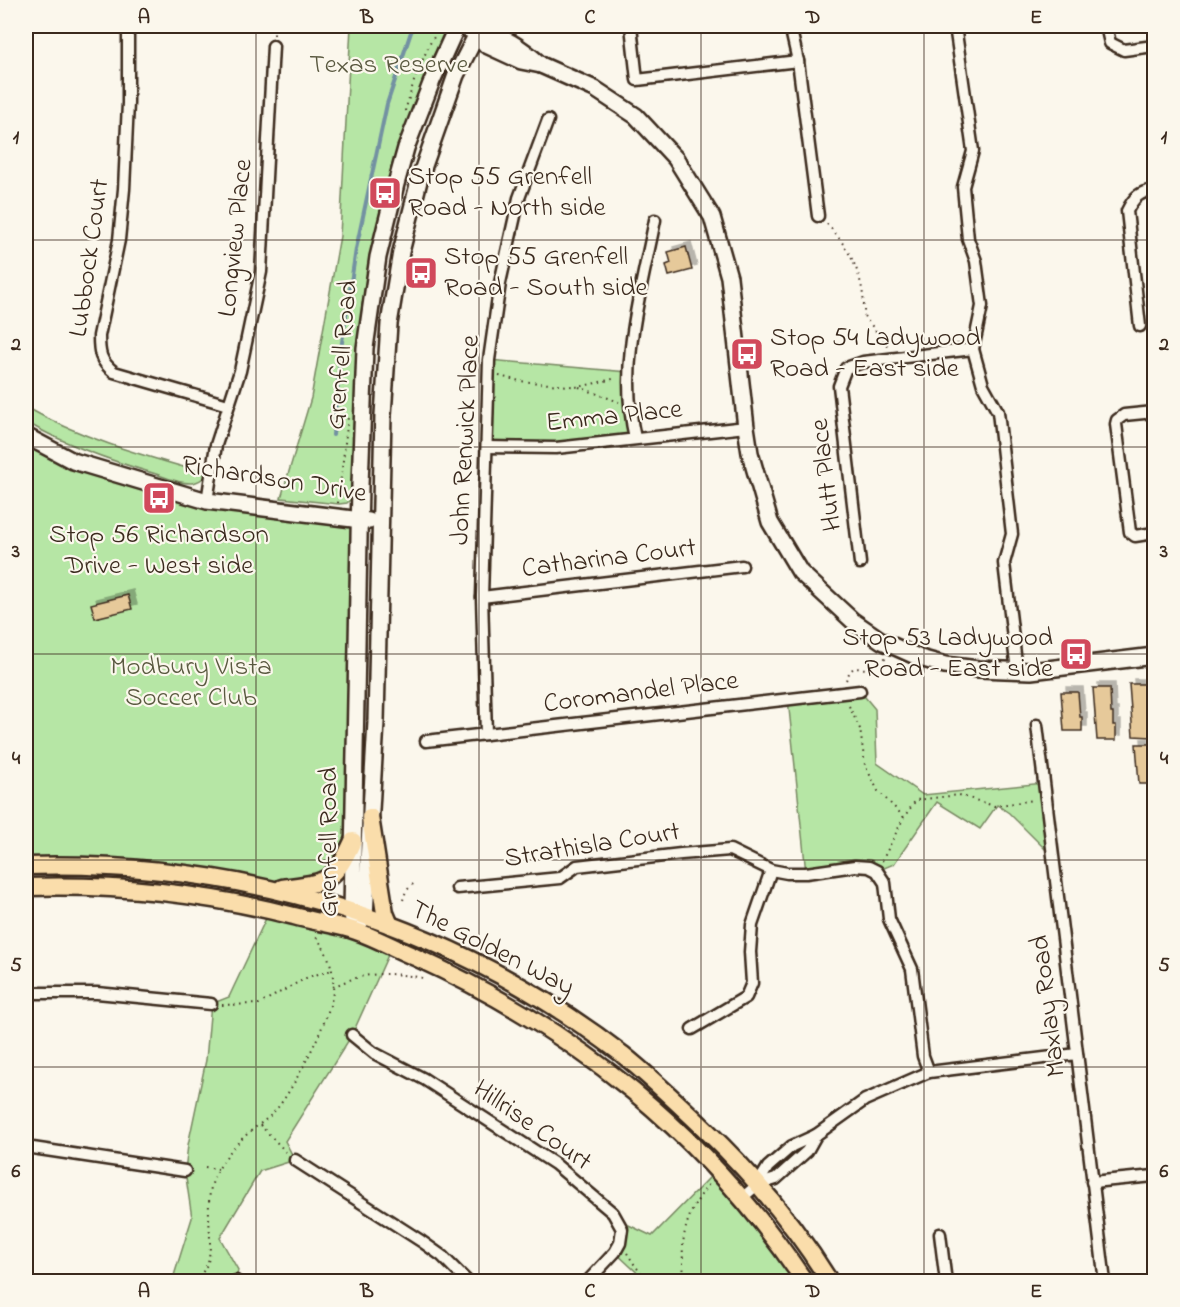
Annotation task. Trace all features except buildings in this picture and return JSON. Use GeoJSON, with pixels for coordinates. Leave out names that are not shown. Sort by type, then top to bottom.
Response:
{"type":"FeatureCollection","features":[{"type":"Feature","properties":{"kind":"main road"},"geometry":{"type":"LineString","coordinates":[[459,26],[479,29],[486,45],[521,61],[541,64],[595,89],[636,116],[676,159],[712,217],[729,277],[750,453],[770,522],[800,572],[853,621],[882,641],[920,658],[945,665],[1031,671],[1155,656]]}},
{"type":"Feature","properties":{"kind":"main road","name":"Grenfell Road"},"geometry":{"type":"LineString","coordinates":[[358,914],[353,841],[359,520],[365,348],[378,257],[406,148],[432,81],[459,26]]}},
{"type":"Feature","properties":{"kind":"main road","name":"Grenfell Road"},"geometry":{"type":"LineString","coordinates":[[354,930],[370,817],[376,722],[380,522],[389,324],[401,252],[432,140],[456,75],[479,29]]}},
{"type":"Feature","properties":{"kind":"main road","name":"Richardson Drive"},"geometry":{"type":"LineString","coordinates":[[26,436],[74,461],[207,501],[380,522]]}},
{"type":"Feature","properties":{"kind":"main road"},"geometry":{"type":"LineString","coordinates":[[370,817],[385,913],[390,925]]}},
{"type":"Feature","properties":{"kind":"main road"},"geometry":{"type":"LineString","coordinates":[[275,889],[308,885],[331,877],[340,866],[353,841]]}},
{"type":"Feature","properties":{"kind":"main road","name":"The Golden Way"},"geometry":{"type":"LineString","coordinates":[[26,866],[144,868],[207,876],[275,889],[358,914],[447,948],[518,985],[608,1044],[656,1082],[722,1145],[757,1185],[830,1281]]}},
{"type":"Feature","properties":{"kind":"main road","name":"The Golden Way"},"geometry":{"type":"LineString","coordinates":[[26,887],[104,886],[174,893],[256,906],[354,930],[447,971],[496,996],[565,1040],[603,1066],[657,1112],[711,1164],[742,1198],[805,1281]]}},
{"type":"Feature","properties":{"kind":"street","name":"Lubbock Court"},"geometry":{"type":"LineString","coordinates":[[128,26],[124,189],[119,240],[99,336],[99,352],[104,364],[114,372],[228,405]]}},
{"type":"Feature","properties":{"kind":"street"},"geometry":{"type":"LineString","coordinates":[[632,26],[637,80],[798,61]]}},
{"type":"Feature","properties":{"kind":"street"},"geometry":{"type":"LineString","coordinates":[[790,26],[798,61],[818,216]]}},
{"type":"Feature","properties":{"kind":"street"},"geometry":{"type":"LineString","coordinates":[[955,26],[973,151],[963,187],[968,239],[976,261],[982,306],[973,349],[983,385],[998,412],[1012,534],[1004,563],[1017,671]]}},
{"type":"Feature","properties":{"kind":"street"},"geometry":{"type":"LineString","coordinates":[[1106,26],[1110,43],[1124,50],[1155,46]]}},
{"type":"Feature","properties":{"kind":"street","name":"Longview Place"},"geometry":{"type":"LineString","coordinates":[[207,501],[216,445],[240,371],[261,272],[273,46]]}},
{"type":"Feature","properties":{"kind":"street","name":"John Renwick Place"},"geometry":{"type":"LineString","coordinates":[[486,734],[482,597],[488,372],[500,283],[519,198],[548,120]]}},
{"type":"Feature","properties":{"kind":"street"},"geometry":{"type":"LineString","coordinates":[[1140,326],[1127,211],[1132,200],[1141,192],[1155,190]]}},
{"type":"Feature","properties":{"kind":"street"},"geometry":{"type":"LineString","coordinates":[[636,438],[630,405],[628,372],[633,332],[655,219]]}},
{"type":"Feature","properties":{"kind":"street","name":"Hutt Place"},"geometry":{"type":"LineString","coordinates":[[860,563],[839,386],[846,368],[863,362],[973,349]]}},
{"type":"Feature","properties":{"kind":"street"},"geometry":{"type":"LineString","coordinates":[[1155,411],[1124,415],[1117,420],[1116,424],[1130,532],[1136,536],[1155,533]]}},
{"type":"Feature","properties":{"kind":"street","name":"Emma Place"},"geometry":{"type":"LineString","coordinates":[[487,447],[556,448],[746,427]]}},
{"type":"Feature","properties":{"kind":"street","name":"Catharina Court"},"geometry":{"type":"LineString","coordinates":[[482,597],[742,566]]}},
{"type":"Feature","properties":{"kind":"street","name":"Coromandel Place"},"geometry":{"type":"LineString","coordinates":[[426,741],[860,691]]}},
{"type":"Feature","properties":{"kind":"street","name":"Maxlay Road"},"geometry":{"type":"LineString","coordinates":[[1037,725],[1105,1281]]}},
{"type":"Feature","properties":{"kind":"street","name":"Strathisla Court"},"geometry":{"type":"LineString","coordinates":[[457,888],[560,878],[577,866],[730,850],[771,870],[787,873],[806,873],[855,866],[869,867],[877,871]]}},
{"type":"Feature","properties":{"kind":"street"},"geometry":{"type":"LineString","coordinates":[[692,1029],[746,998],[752,983],[750,951],[752,925],[771,870]]}},
{"type":"Feature","properties":{"kind":"street"},"geometry":{"type":"LineString","coordinates":[[877,871],[885,883],[889,919],[912,969],[923,1056],[929,1072]]}},
{"type":"Feature","properties":{"kind":"street"},"geometry":{"type":"LineString","coordinates":[[26,993],[106,994],[211,1004]]}},
{"type":"Feature","properties":{"kind":"street","name":"Hillrise Court"},"geometry":{"type":"LineString","coordinates":[[352,1035],[374,1053],[424,1079],[555,1164],[613,1213],[622,1229],[620,1244]]}},
{"type":"Feature","properties":{"kind":"street"},"geometry":{"type":"LineString","coordinates":[[742,1198],[757,1185],[776,1179],[807,1152],[816,1135],[865,1100],[929,1072],[1077,1054]]}},
{"type":"Feature","properties":{"kind":"street"},"geometry":{"type":"LineString","coordinates":[[26,1147],[185,1171]]}},
{"type":"Feature","properties":{"kind":"street"},"geometry":{"type":"LineString","coordinates":[[296,1160],[422,1241],[442,1256],[468,1281]]}},
{"type":"Feature","properties":{"kind":"street"},"geometry":{"type":"LineString","coordinates":[[1092,1182],[1155,1176]]}},
{"type":"Feature","properties":{"kind":"street"},"geometry":{"type":"LineString","coordinates":[[940,1234],[946,1281]]}},
{"type":"Feature","properties":{"kind":"street"},"geometry":{"type":"LineString","coordinates":[[587,1281],[620,1244]]}},
{"type":"Feature","properties":{"kind":"path"},"geometry":{"type":"LineString","coordinates":[[818,216],[848,252],[861,278],[864,316],[890,349]]}},
{"type":"Feature","properties":{"kind":"path"},"geometry":{"type":"LineString","coordinates":[[493,374],[520,381],[579,387],[630,405]]}},
{"type":"Feature","properties":{"kind":"path"},"geometry":{"type":"LineString","coordinates":[[579,387],[617,378]]}},
{"type":"Feature","properties":{"kind":"path"},"geometry":{"type":"LineString","coordinates":[[846,680],[849,671],[854,668],[867,669],[887,657]]}},
{"type":"Feature","properties":{"kind":"path"},"geometry":{"type":"LineString","coordinates":[[849,706],[860,729],[865,765],[878,791],[904,818]]}},
{"type":"Feature","properties":{"kind":"path"},"geometry":{"type":"LineString","coordinates":[[877,871],[904,818],[916,800],[959,795],[993,806],[1037,799]]}},
{"type":"Feature","properties":{"kind":"path"},"geometry":{"type":"LineString","coordinates":[[403,900],[406,891],[416,882]]}},
{"type":"Feature","properties":{"kind":"path"},"geometry":{"type":"LineString","coordinates":[[196,1281],[209,1259],[213,1179],[224,1158],[279,1106],[296,1079],[328,1015],[333,987],[332,970],[323,946],[315,936]]}},
{"type":"Feature","properties":{"kind":"path"},"geometry":{"type":"LineString","coordinates":[[211,1004],[226,1006],[259,1004],[308,977],[332,970]]}},
{"type":"Feature","properties":{"kind":"path"},"geometry":{"type":"LineString","coordinates":[[333,987],[346,980],[375,973],[401,974],[432,980]]}},
{"type":"Feature","properties":{"kind":"path"},"geometry":{"type":"LineString","coordinates":[[260,1125],[296,1160]]}},
{"type":"Feature","properties":{"kind":"path"},"geometry":{"type":"LineString","coordinates":[[205,1167],[218,1169]]}},
{"type":"Feature","properties":{"kind":"path"},"geometry":{"type":"LineString","coordinates":[[685,1281],[683,1265],[685,1227],[695,1202],[709,1184]]}},
{"type":"Feature","properties":{"kind":"path"},"geometry":{"type":"LineString","coordinates":[[620,1244],[636,1268],[650,1281]]}},
{"type":"Feature","properties":{"kind":"green space","name":"Texas Reserve"},"geometry":{"type":"Polygon","coordinates":[[[351,26],[448,26],[423,84],[390,181],[353,497],[347,503],[339,504],[281,498],[311,398],[340,236],[351,26]]]}},
{"type":"Feature","properties":{"kind":"green space"},"geometry":{"type":"Polygon","coordinates":[[[489,360],[628,372],[635,438],[556,448],[487,447],[489,360]]]}},
{"type":"Feature","properties":{"kind":"green space"},"geometry":{"type":"Polygon","coordinates":[[[26,407],[92,438],[208,474],[197,482],[183,483],[106,458],[57,438],[26,422],[26,407]]]}},
{"type":"Feature","properties":{"kind":"green space","name":"Modbury Vista Soccer Club"},"geometry":{"type":"Polygon","coordinates":[[[26,436],[73,461],[207,501],[359,520],[353,841],[337,872],[270,888],[26,866],[26,436]]]}},
{"type":"Feature","properties":{"kind":"green space"},"geometry":{"type":"Polygon","coordinates":[[[860,691],[875,709],[877,763],[923,795],[1044,783],[1046,850],[1009,813],[997,805],[980,829],[937,802],[894,864],[877,871],[869,867],[806,873],[788,699],[860,691]]]}},
{"type":"Feature","properties":{"kind":"green space"},"geometry":{"type":"Polygon","coordinates":[[[270,910],[392,946],[352,1035],[285,1141],[295,1160],[260,1171],[220,1238],[238,1270],[236,1281],[172,1282],[192,1218],[185,1171],[188,1145],[206,1060],[211,1004],[229,997],[270,910]]]}},
{"type":"Feature","properties":{"kind":"green space"},"geometry":{"type":"Polygon","coordinates":[[[717,1170],[799,1273],[786,1281],[646,1281],[615,1252],[618,1220],[652,1236],[717,1170]]]}},
{"type":"Feature","properties":{"kind":"waterway"},"geometry":{"type":"LineString","coordinates":[[333,435],[341,349],[356,249],[387,104],[413,26]]}},
{"type":"Feature","properties":{"kind":"place","name":"Stop 55 Grenfell Road - North side"},"geometry":{"type":"Point","coordinates":[385,193]}},
{"type":"Feature","properties":{"kind":"place","name":"Stop 55 Grenfell Road - South side"},"geometry":{"type":"Point","coordinates":[421,273]}},
{"type":"Feature","properties":{"kind":"place","name":"Stop 54 Ladywood Road - East side"},"geometry":{"type":"Point","coordinates":[747,354]}},
{"type":"Feature","properties":{"kind":"place","name":"Stop 56 Richardson Drive - West side"},"geometry":{"type":"Point","coordinates":[159,498]}},
{"type":"Feature","properties":{"kind":"place","name":"Stop 53 Ladywood Road - East side"},"geometry":{"type":"Point","coordinates":[1076,654]}}]}
